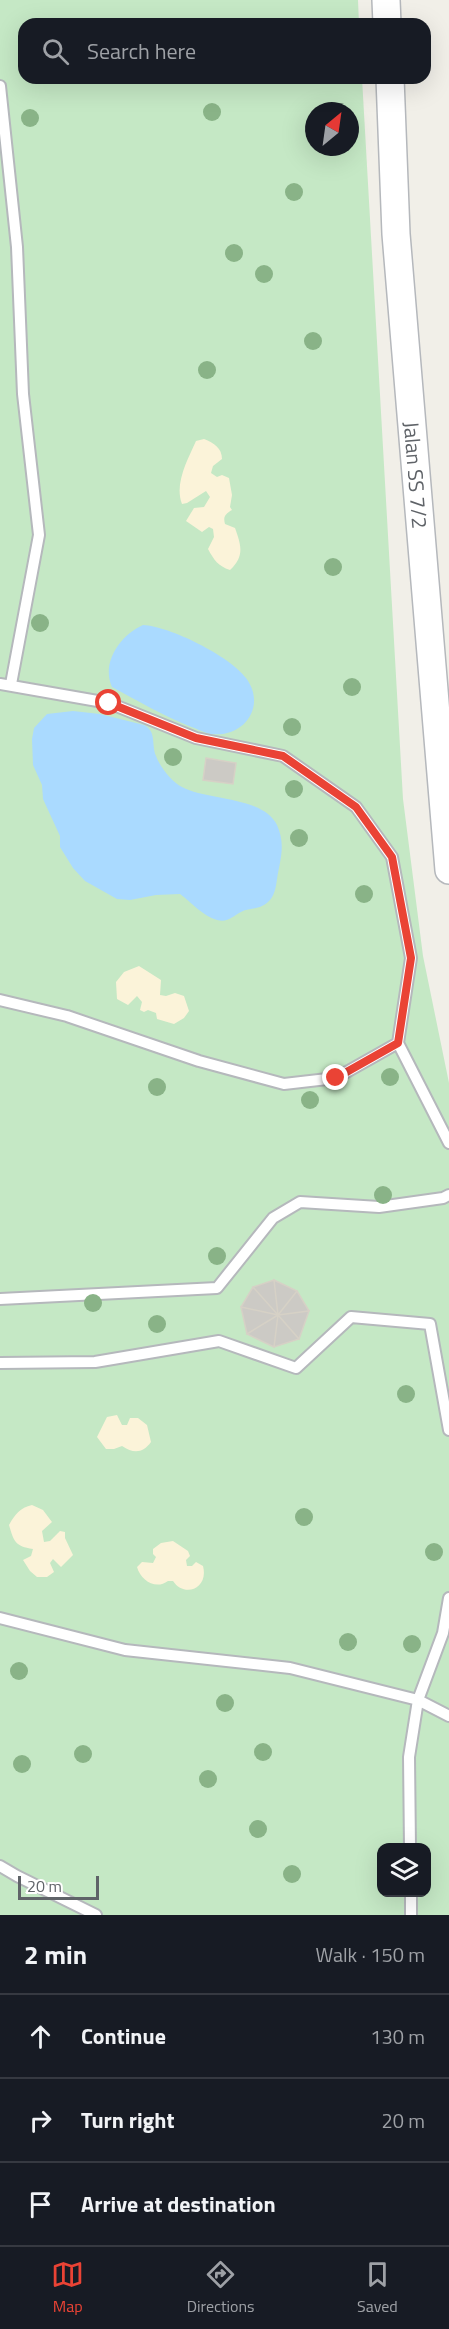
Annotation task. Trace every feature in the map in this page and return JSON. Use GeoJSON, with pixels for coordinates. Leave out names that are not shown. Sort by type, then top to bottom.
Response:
{"type":"FeatureCollection","features":[{"type":"Feature","properties":{"kind":"street"},"geometry":{"type":"LineString","coordinates":[[386,0],[387,18]]}},
{"type":"Feature","properties":{"kind":"street","name":"Jalan SS 7/2"},"geometry":{"type":"LineString","coordinates":[[390,84],[397,246],[449,870]]}},
{"type":"Feature","properties":{"kind":"lane"},"geometry":{"type":"LineString","coordinates":[[0,86],[17,247],[23,394],[39,535],[5,684],[109,703],[196,738],[283,756],[356,807],[392,857],[411,958],[398,1043],[449,1143]]}},
{"type":"Feature","properties":{"kind":"lane"},"geometry":{"type":"LineString","coordinates":[[0,1000],[66,1016],[199,1060],[284,1084],[336,1078],[398,1043]]}},
{"type":"Feature","properties":{"kind":"lane"},"geometry":{"type":"LineString","coordinates":[[0,1299],[217,1288],[273,1218],[300,1202],[379,1207],[443,1198],[449,1195]]}},
{"type":"Feature","properties":{"kind":"lane"},"geometry":{"type":"LineString","coordinates":[[0,1363],[95,1362],[219,1341],[296,1368],[351,1317],[430,1324],[449,1430]]}},
{"type":"Feature","properties":{"kind":"lane"},"geometry":{"type":"LineString","coordinates":[[410,1843],[410,1757],[418,1700],[443,1633],[449,1598]]}},
{"type":"Feature","properties":{"kind":"lane"},"geometry":{"type":"LineString","coordinates":[[0,1618],[126,1650],[290,1668],[418,1700],[449,1716]]}},
{"type":"Feature","properties":{"kind":"lane"},"geometry":{"type":"LineString","coordinates":[[0,1866],[96,1915]]}},
{"type":"Feature","properties":{"kind":"lane"},"geometry":{"type":"LineString","coordinates":[[411,1897],[411,1915]]}},
{"type":"Feature","properties":{"kind":"green space"},"geometry":{"type":"Polygon","coordinates":[[[0,0],[358,0],[359,18],[18,18],[18,84],[362,84],[403,799],[423,956],[449,1083],[449,1915],[0,1915],[0,0]]]}},
{"type":"Feature","properties":{"kind":"sand"},"geometry":{"type":"Polygon","coordinates":[[[204,439],[217,446],[222,455],[222,459],[213,466],[211,473],[217,477],[222,475],[229,478],[232,510],[225,516],[224,522],[235,528],[240,550],[238,560],[230,570],[222,567],[208,549],[214,537],[213,529],[209,527],[202,532],[186,521],[194,508],[204,507],[210,497],[206,491],[182,504],[180,496],[181,480],[186,464],[196,441],[204,439]]]}},
{"type":"Feature","properties":{"kind":"sand"},"geometry":{"type":"Polygon","coordinates":[[[139,966],[161,980],[160,995],[175,993],[184,996],[189,1011],[184,1018],[174,1024],[157,1019],[156,1013],[140,1010],[142,1002],[137,996],[128,1005],[117,999],[116,982],[124,972],[139,966]]]}},
{"type":"Feature","properties":{"kind":"sand"},"geometry":{"type":"Polygon","coordinates":[[[117,1415],[122,1425],[127,1425],[130,1418],[138,1418],[147,1425],[151,1442],[148,1446],[138,1451],[122,1446],[106,1449],[97,1437],[107,1417],[117,1415]]]}},
{"type":"Feature","properties":{"kind":"sand"},"geometry":{"type":"Polygon","coordinates":[[[32,1505],[43,1510],[52,1522],[42,1531],[44,1542],[50,1541],[60,1531],[65,1532],[65,1538],[73,1555],[61,1567],[53,1559],[50,1563],[54,1572],[47,1577],[37,1577],[30,1571],[23,1560],[31,1556],[33,1549],[16,1542],[9,1525],[18,1512],[32,1505]]]}},
{"type":"Feature","properties":{"kind":"sand"},"geometry":{"type":"Polygon","coordinates":[[[173,1541],[188,1551],[190,1556],[186,1560],[187,1566],[192,1566],[196,1562],[203,1566],[202,1580],[199,1585],[189,1590],[183,1589],[173,1581],[159,1585],[150,1583],[145,1580],[137,1567],[142,1562],[153,1563],[156,1557],[153,1549],[161,1543],[173,1541]]]}},
{"type":"Feature","properties":{"kind":"water"},"geometry":{"type":"Polygon","coordinates":[[[143,625],[183,636],[238,669],[252,689],[253,709],[249,718],[233,731],[211,734],[169,717],[112,687],[109,669],[115,651],[127,636],[143,625]]]}},
{"type":"Feature","properties":{"kind":"water"},"geometry":{"type":"Polygon","coordinates":[[[73,711],[100,714],[144,725],[151,731],[160,765],[178,785],[193,791],[248,804],[270,816],[280,832],[282,846],[276,887],[270,900],[263,906],[244,910],[221,921],[207,916],[180,894],[156,895],[130,900],[117,899],[85,881],[73,868],[60,847],[60,836],[43,799],[42,785],[33,765],[34,728],[47,714],[73,711]]]}},
{"type":"Feature","properties":{"kind":"building"},"geometry":{"type":"Polygon","coordinates":[[[206,758],[236,763],[233,784],[203,780],[206,758]]]}},
{"type":"Feature","properties":{"kind":"building"},"geometry":{"type":"Polygon","coordinates":[[[274,1280],[278,1315],[253,1287],[274,1280]]]}},
{"type":"Feature","properties":{"kind":"building"},"geometry":{"type":"Polygon","coordinates":[[[274,1280],[297,1291],[278,1315],[274,1280]]]}},
{"type":"Feature","properties":{"kind":"building"},"geometry":{"type":"Polygon","coordinates":[[[253,1287],[278,1315],[241,1307],[253,1287]]]}},
{"type":"Feature","properties":{"kind":"building"},"geometry":{"type":"Polygon","coordinates":[[[297,1291],[309,1311],[278,1315],[297,1291]]]}},
{"type":"Feature","properties":{"kind":"building"},"geometry":{"type":"Polygon","coordinates":[[[241,1307],[278,1315],[247,1334],[241,1307]]]}},
{"type":"Feature","properties":{"kind":"building"},"geometry":{"type":"Polygon","coordinates":[[[309,1311],[299,1339],[278,1315],[309,1311]]]}},
{"type":"Feature","properties":{"kind":"building"},"geometry":{"type":"Polygon","coordinates":[[[278,1315],[274,1347],[247,1334],[278,1315]]]}},
{"type":"Feature","properties":{"kind":"building"},"geometry":{"type":"Polygon","coordinates":[[[278,1315],[299,1339],[274,1347],[278,1315]]]}},
{"type":"Feature","properties":{"kind":"route"},"geometry":{"type":"LineString","coordinates":[[109,703],[196,738],[283,756],[356,807],[392,857],[411,958],[398,1043],[336,1078]]}}]}
